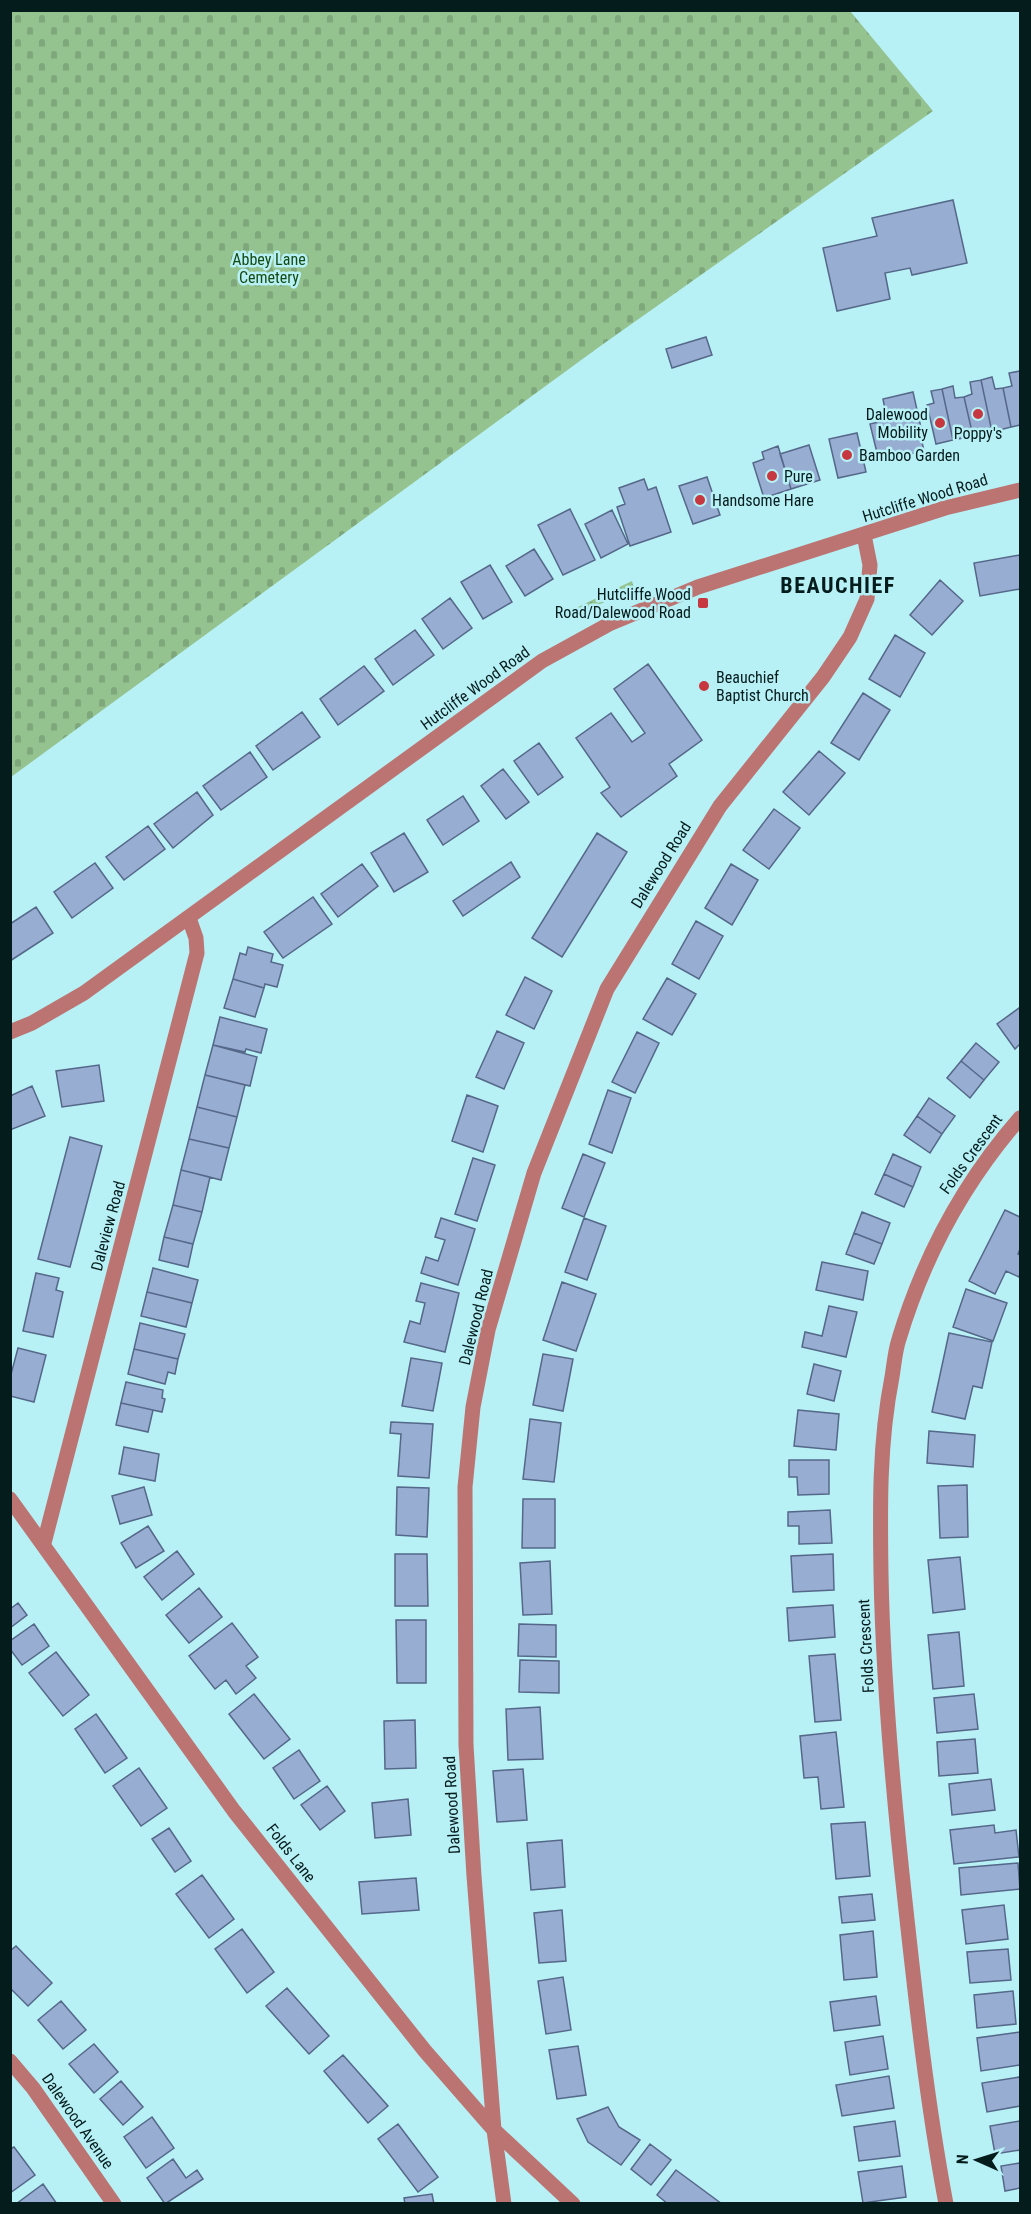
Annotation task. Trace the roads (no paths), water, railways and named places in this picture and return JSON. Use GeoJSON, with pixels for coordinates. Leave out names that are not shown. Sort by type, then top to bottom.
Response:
{"type":"FeatureCollection","features":[{"type":"Feature","properties":{"kind":"street","name":"Hutcliffe Wood Road"},"geometry":{"type":"LineString","coordinates":[[10,1032],[32,1023],[84,993],[542,661],[611,623],[698,587],[945,508],[1020,490]]}},
{"type":"Feature","properties":{"kind":"street","name":"Dalewood Road"},"geometry":{"type":"LineString","coordinates":[[504,2204],[494,2130],[466,1746],[465,1487],[473,1407],[488,1330],[534,1173],[607,989],[720,806],[823,677],[850,637],[867,599],[870,565],[864,535]]}},
{"type":"Feature","properties":{"kind":"street","name":"Daleview Road"},"geometry":{"type":"LineString","coordinates":[[44,1543],[197,953],[196,938],[189,918]]}},
{"type":"Feature","properties":{"kind":"street","name":"Folds Crescent"},"geometry":{"type":"LineString","coordinates":[[946,2204],[920,2036],[891,1771],[882,1625],[880,1484],[885,1411],[898,1341],[923,1269],[953,1209],[995,1147],[1020,1118]]}},
{"type":"Feature","properties":{"kind":"street","name":"Folds Lane"},"geometry":{"type":"LineString","coordinates":[[10,1499],[44,1543],[234,1811],[424,2051],[494,2130],[573,2204]]}},
{"type":"Feature","properties":{"kind":"street","name":"Dalewood Avenue"},"geometry":{"type":"LineString","coordinates":[[10,2061],[33,2088],[114,2204]]}},
{"type":"Feature","properties":{"kind":"place","name":"Poppy's"},"geometry":{"type":"Point","coordinates":[978,414]}},
{"type":"Feature","properties":{"kind":"place","name":"Dalewood Mobility"},"geometry":{"type":"Point","coordinates":[940,423]}},
{"type":"Feature","properties":{"kind":"place","name":"Bamboo Garden"},"geometry":{"type":"Point","coordinates":[847,455]}},
{"type":"Feature","properties":{"kind":"place","name":"Pure"},"geometry":{"type":"Point","coordinates":[772,476]}},
{"type":"Feature","properties":{"kind":"place","name":"Handsome Hare"},"geometry":{"type":"Point","coordinates":[700,500]}},
{"type":"Feature","properties":{"kind":"place","name":"Hutcliffe Wood Road/Dalewood Road"},"geometry":{"type":"Point","coordinates":[703,603]}},
{"type":"Feature","properties":{"kind":"place","name":"Beauchief Baptist Church"},"geometry":{"type":"Point","coordinates":[704,686]}},
{"type":"Feature","properties":{"kind":"district","name":"BEAUCHIEF"},"geometry":{"type":"Point","coordinates":[838,585]}},
{"type":"Feature","properties":{"kind":"park label","name":"Abbey Lane Cemetery"},"geometry":{"type":"Point","coordinates":[269,268]}}]}
